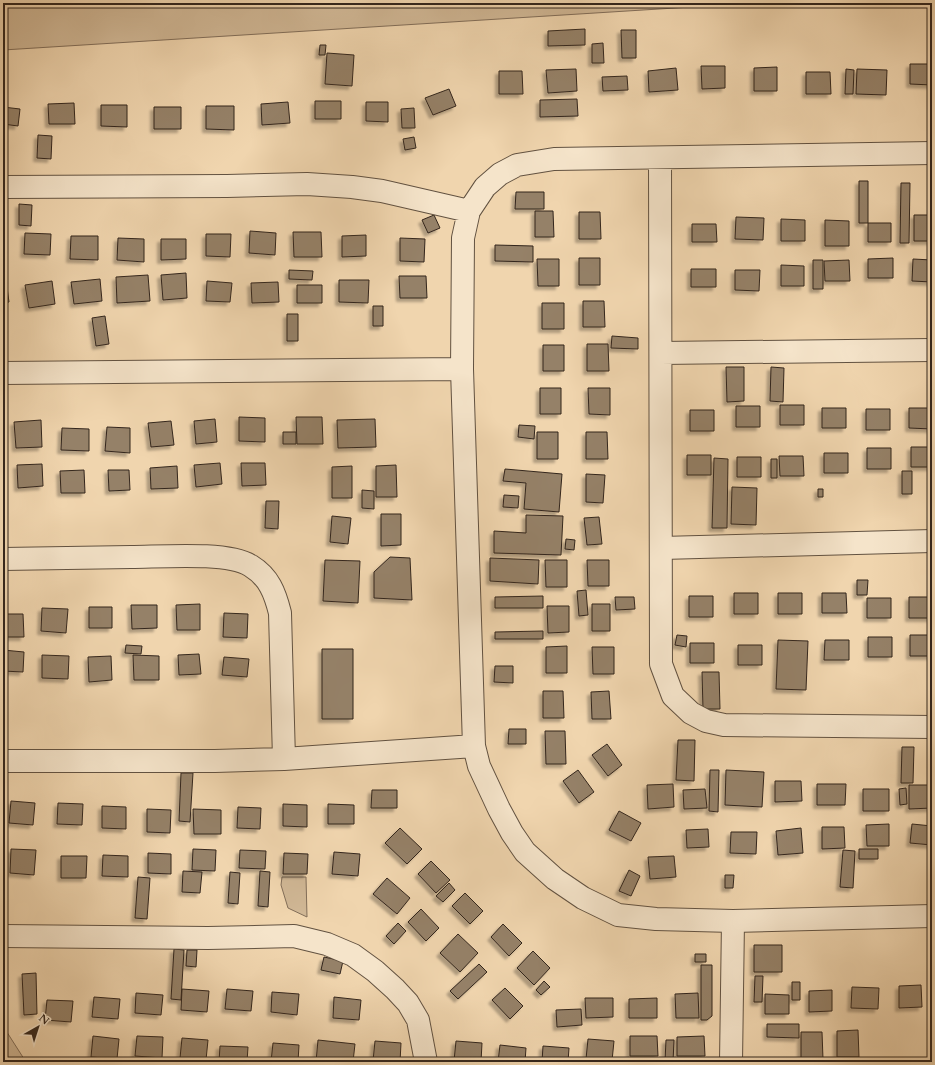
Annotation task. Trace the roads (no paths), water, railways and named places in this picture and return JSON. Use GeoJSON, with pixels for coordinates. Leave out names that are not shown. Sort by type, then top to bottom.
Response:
{"type":"FeatureCollection","features":[{"type":"Feature","properties":{"kind":"street"},"geometry":{"type":"LineString","coordinates":[[932,153],[554,159],[517,165],[500,174],[485,187],[469,211],[463,238],[462,369],[474,746],[479,766],[512,833],[525,852],[555,879],[583,898],[618,914],[656,919],[733,921],[932,916]]}},
{"type":"Feature","properties":{"kind":"street"},"geometry":{"type":"LineString","coordinates":[[660,158],[662,548],[661,664],[673,696],[691,713],[706,721],[724,725],[932,727]]}},
{"type":"Feature","properties":{"kind":"street"},"geometry":{"type":"LineString","coordinates":[[3,187],[227,186],[307,184],[344,186],[382,191],[469,211]]}},
{"type":"Feature","properties":{"kind":"street"},"geometry":{"type":"LineString","coordinates":[[661,353],[932,350]]}},
{"type":"Feature","properties":{"kind":"street"},"geometry":{"type":"LineString","coordinates":[[3,373],[462,369]]}},
{"type":"Feature","properties":{"kind":"street"},"geometry":{"type":"LineString","coordinates":[[662,548],[932,541]]}},
{"type":"Feature","properties":{"kind":"street"},"geometry":{"type":"LineString","coordinates":[[3,559],[182,556],[232,558],[250,565],[264,575],[268,581],[274,591],[280,613],[284,759]]}},
{"type":"Feature","properties":{"kind":"street"},"geometry":{"type":"LineString","coordinates":[[3,761],[215,762],[284,759],[474,746]]}},
{"type":"Feature","properties":{"kind":"street"},"geometry":{"type":"LineString","coordinates":[[731,1062],[733,921]]}},
{"type":"Feature","properties":{"kind":"street"},"geometry":{"type":"LineString","coordinates":[[3,936],[208,938],[294,936],[327,944],[353,955],[375,971],[408,1003],[418,1020],[426,1062]]}}]}
